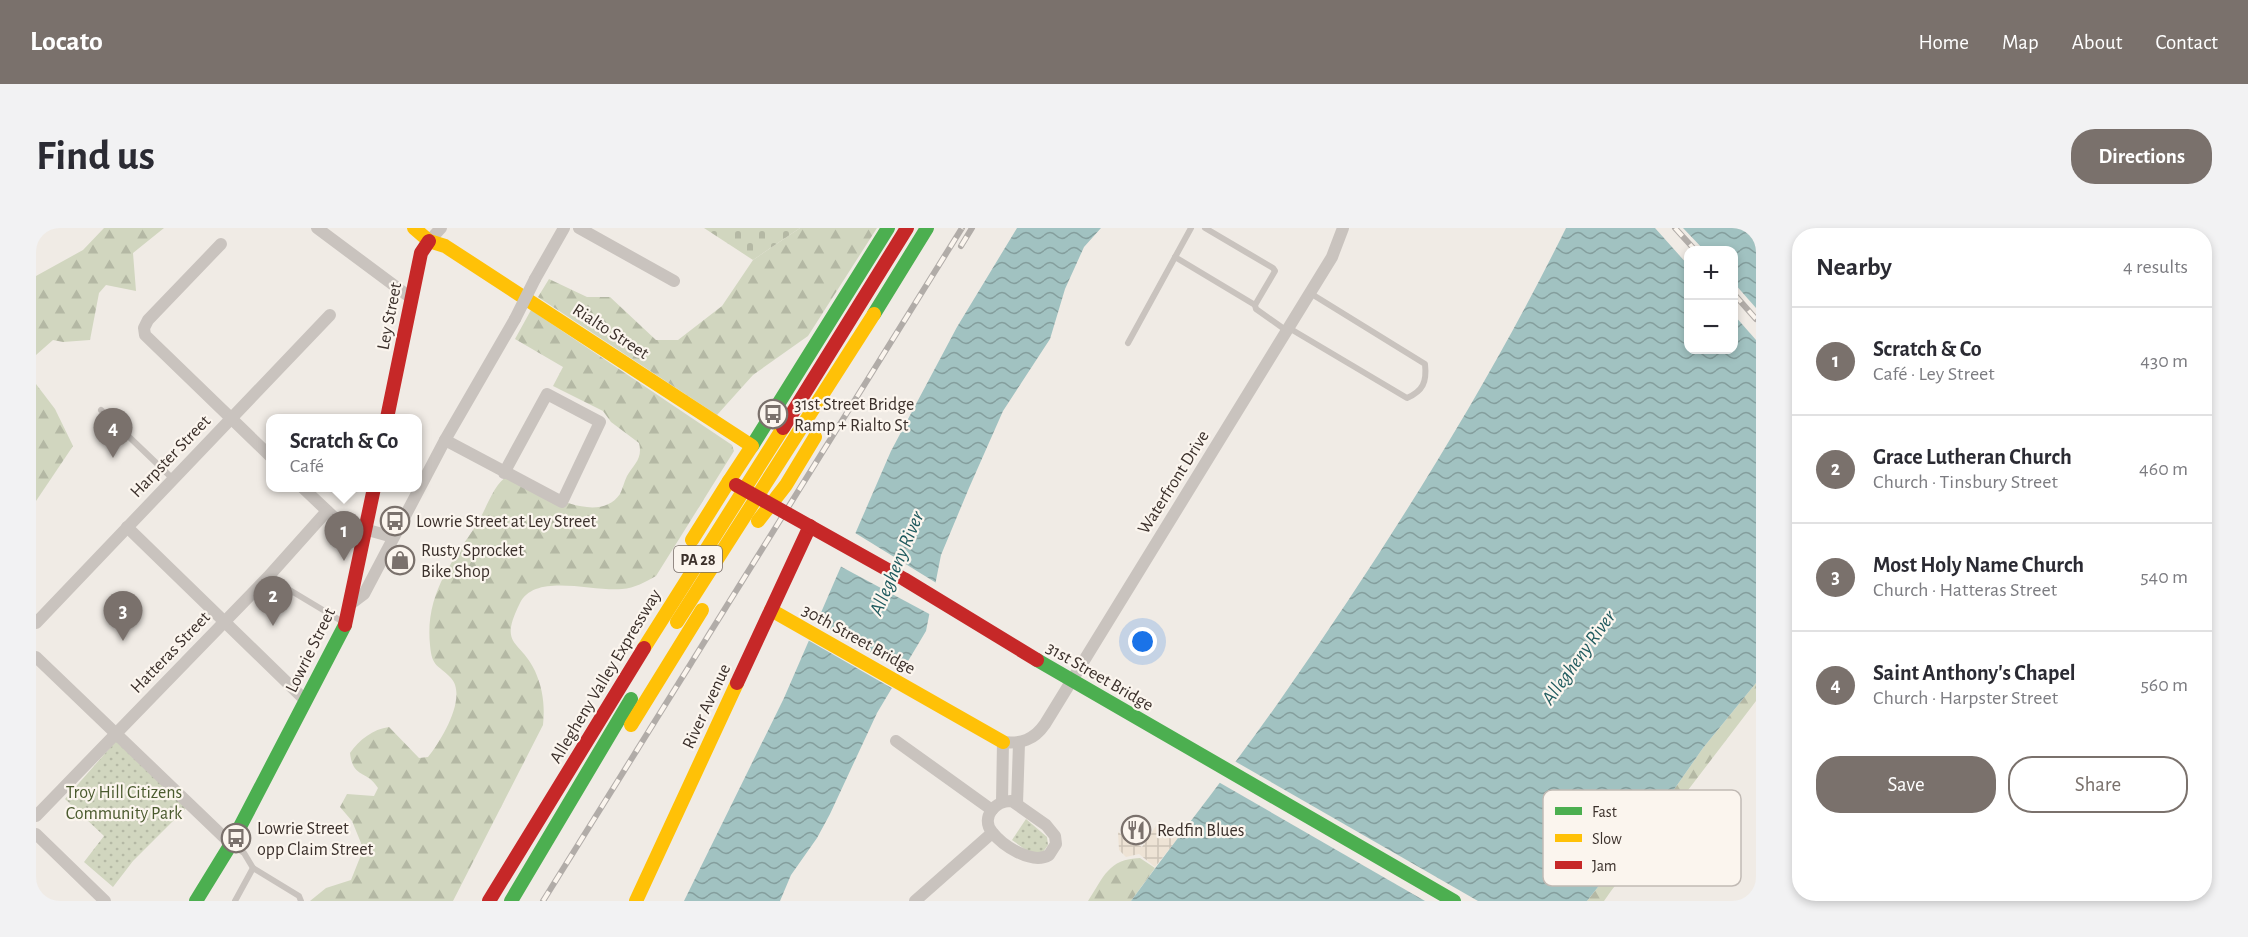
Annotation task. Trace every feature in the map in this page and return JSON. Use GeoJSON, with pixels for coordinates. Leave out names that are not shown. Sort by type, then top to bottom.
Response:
{"type":"FeatureCollection","features":[{"type":"Feature","properties":{"kind":"main road","name":"Rialto Street"},"geometry":{"type":"LineString","coordinates":[[414,228],[429,241],[445,246],[752,446]]}},
{"type":"Feature","properties":{"kind":"main road"},"geometry":{"type":"LineString","coordinates":[[683,555],[733,483],[752,446],[888,228]]}},
{"type":"Feature","properties":{"kind":"main road","name":"Allegheny Valley Expressway"},"geometry":{"type":"LineString","coordinates":[[492,897],[712,535],[794,411],[907,228]]}},
{"type":"Feature","properties":{"kind":"main road","name":"Allegheny Valley Expressway"},"geometry":{"type":"LineString","coordinates":[[656,656],[804,428],[927,228]]}},
{"type":"Feature","properties":{"kind":"main road"},"geometry":{"type":"LineString","coordinates":[[860,362],[942,228]]}},
{"type":"Feature","properties":{"kind":"main road","name":"Ley Street"},"geometry":{"type":"LineString","coordinates":[[388,414],[421,253],[429,241]]}},
{"type":"Feature","properties":{"kind":"main road"},"geometry":{"type":"LineString","coordinates":[[521,884],[598,779],[748,535],[771,505],[823,424]]}},
{"type":"Feature","properties":{"kind":"main road","name":"31st Street Bridge"},"geometry":{"type":"LineString","coordinates":[[733,483],[904,579],[996,636],[1454,901]]}},
{"type":"Feature","properties":{"kind":"main road"},"geometry":{"type":"LineString","coordinates":[[352,603],[373,492]]}},
{"type":"Feature","properties":{"kind":"main road","name":"River Avenue"},"geometry":{"type":"LineString","coordinates":[[636,901],[810,526]]}},
{"type":"Feature","properties":{"kind":"main road","name":"Lowrie Street"},"geometry":{"type":"LineString","coordinates":[[196,901],[231,844],[346,623],[352,603]]}},
{"type":"Feature","properties":{"kind":"main road","name":"30th Street Bridge"},"geometry":{"type":"LineString","coordinates":[[771,610],[1003,742]]}},
{"type":"Feature","properties":{"kind":"main road"},"geometry":{"type":"LineString","coordinates":[[492,897],[579,729],[612,673]]}},
{"type":"Feature","properties":{"kind":"main road","name":"Allegheny Valley Expressway"},"geometry":{"type":"LineString","coordinates":[[511,901],[639,685]]}},
{"type":"Feature","properties":{"kind":"street"},"geometry":{"type":"LineString","coordinates":[[317,228],[411,298]]}},
{"type":"Feature","properties":{"kind":"street","name":"Ley Street"},"geometry":{"type":"LineString","coordinates":[[429,241],[441,228]]}},
{"type":"Feature","properties":{"kind":"street","name":"Lowrie Street"},"geometry":{"type":"LineString","coordinates":[[422,483],[564,228]]}},
{"type":"Feature","properties":{"kind":"street"},"geometry":{"type":"LineString","coordinates":[[579,228],[674,281]]}},
{"type":"Feature","properties":{"kind":"street","name":"Waterfront Drive"},"geometry":{"type":"LineString","coordinates":[[1019,743],[1030,739],[1045,724],[1332,257],[1343,228]]}},
{"type":"Feature","properties":{"kind":"street"},"geometry":{"type":"LineString","coordinates":[[221,244],[144,328],[145,334],[266,452]]}},
{"type":"Feature","properties":{"kind":"street","name":"Harpster Street"},"geometry":{"type":"LineString","coordinates":[[36,623],[330,315]]}},
{"type":"Feature","properties":{"kind":"street"},"geometry":{"type":"LineString","coordinates":[[445,440],[504,473],[562,502],[600,422],[547,394],[504,473]]}},
{"type":"Feature","properties":{"kind":"street"},"geometry":{"type":"LineString","coordinates":[[307,492],[347,526],[393,537]]}},
{"type":"Feature","properties":{"kind":"street","name":"Lowrie Street"},"geometry":{"type":"LineString","coordinates":[[352,603],[363,594],[417,492]]}},
{"type":"Feature","properties":{"kind":"street","name":"Hatteras Street"},"geometry":{"type":"LineString","coordinates":[[36,816],[268,577],[327,511]]}},
{"type":"Feature","properties":{"kind":"street"},"geometry":{"type":"LineString","coordinates":[[127,527],[305,700]]}},
{"type":"Feature","properties":{"kind":"street"},"geometry":{"type":"LineString","coordinates":[[36,657],[231,844]]}},
{"type":"Feature","properties":{"kind":"street"},"geometry":{"type":"LineString","coordinates":[[896,741],[997,806],[1017,804],[1052,830],[1056,844],[1049,855],[1035,860],[1026,857],[992,833],[988,820],[997,806],[1003,742],[1019,743],[1017,804]]}},
{"type":"Feature","properties":{"kind":"street"},"geometry":{"type":"LineString","coordinates":[[915,901],[992,833]]}},
{"type":"Feature","properties":{"kind":"street"},"geometry":{"type":"LineString","coordinates":[[36,834],[105,901]]}},
{"type":"Feature","properties":{"kind":"lane"},"geometry":{"type":"LineString","coordinates":[[1128,343],[1191,228]]}},
{"type":"Feature","properties":{"kind":"lane"},"geometry":{"type":"LineString","coordinates":[[1205,228],[1274,268],[1275,272],[1255,304]]}},
{"type":"Feature","properties":{"kind":"lane"},"geometry":{"type":"LineString","coordinates":[[1175,257],[1255,304],[1256,309],[1288,329],[1407,398],[1418,394],[1426,376],[1425,364],[1310,293]]}},
{"type":"Feature","properties":{"kind":"lane"},"geometry":{"type":"LineString","coordinates":[[102,410],[173,478]]}},
{"type":"Feature","properties":{"kind":"lane"},"geometry":{"type":"LineString","coordinates":[[268,577],[346,623]]}},
{"type":"Feature","properties":{"kind":"lane"},"geometry":{"type":"LineString","coordinates":[[231,844],[244,853],[253,868],[299,896],[301,901]]}},
{"type":"Feature","properties":{"kind":"lane"},"geometry":{"type":"LineString","coordinates":[[234,901],[253,868]]}},
{"type":"Feature","properties":{"kind":"green space"},"geometry":{"type":"Polygon","coordinates":[[[104,228],[164,228],[133,253],[136,291],[106,285],[99,293],[90,340],[63,342],[53,340],[36,355],[36,276],[83,250],[104,228]]]}},
{"type":"Feature","properties":{"kind":"green space"},"geometry":{"type":"Polygon","coordinates":[[[704,228],[800,228],[753,260],[704,228]]]}},
{"type":"Feature","properties":{"kind":"green space"},"geometry":{"type":"Polygon","coordinates":[[[800,228],[877,228],[808,336],[753,375],[717,415],[538,297],[549,279],[587,297],[610,297],[656,340],[678,340],[722,306],[753,260],[800,228]]]}},
{"type":"Feature","properties":{"kind":"green space"},"geometry":{"type":"Polygon","coordinates":[[[531,310],[732,445],[734,451],[656,576],[636,586],[622,589],[566,586],[538,588],[520,603],[514,617],[511,635],[538,678],[543,698],[543,725],[453,901],[310,901],[326,888],[351,880],[361,855],[361,843],[352,821],[340,807],[347,794],[374,796],[378,788],[354,767],[350,753],[372,733],[389,727],[419,758],[428,757],[451,719],[455,707],[455,686],[451,678],[436,665],[432,658],[430,627],[432,610],[449,566],[477,524],[499,484],[509,475],[565,502],[596,507],[610,503],[620,494],[627,476],[639,457],[639,443],[611,422],[603,411],[553,386],[563,367],[515,339],[531,310]]]}},
{"type":"Feature","properties":{"kind":"green space"},"geometry":{"type":"Polygon","coordinates":[[[36,384],[55,409],[73,446],[36,501],[36,384]]]}},
{"type":"Feature","properties":{"kind":"green space"},"geometry":{"type":"Polygon","coordinates":[[[1756,683],[1756,701],[1688,790],[1674,790],[1703,748],[1756,683]]]}},
{"type":"Feature","properties":{"kind":"green space","name":"Troy Hill Citizens Community Park"},"geometry":{"type":"Polygon","coordinates":[[[116,741],[186,808],[133,861],[113,887],[84,862],[104,836],[65,799],[116,741]]]}},
{"type":"Feature","properties":{"kind":"green space"},"geometry":{"type":"Polygon","coordinates":[[[1026,819],[1047,837],[1048,845],[1043,852],[1030,853],[1012,840],[1026,819]]]}},
{"type":"Feature","properties":{"kind":"green space"},"geometry":{"type":"Polygon","coordinates":[[[1140,858],[1155,868],[1131,901],[1088,901],[1103,877],[1114,866],[1129,859],[1140,858]]]}},
{"type":"Feature","properties":{"kind":"green space"},"geometry":{"type":"Polygon","coordinates":[[[1599,886],[1615,886],[1604,901],[1587,901],[1599,886]]]}},
{"type":"Feature","properties":{"kind":"shaded area"},"geometry":{"type":"Polygon","coordinates":[[[1159,821],[1179,837],[1155,867],[1139,854],[1126,857],[1119,850],[1118,832],[1142,847],[1159,821]]]}},
{"type":"Feature","properties":{"kind":"water","name":"Allegheny River"},"geometry":{"type":"Polygon","coordinates":[[[1017,228],[1101,228],[1084,247],[1065,289],[1050,339],[1003,411],[969,488],[941,555],[926,631],[877,713],[830,814],[817,838],[791,875],[780,901],[684,901],[784,698],[891,451],[957,327],[1017,228]]]}},
{"type":"Feature","properties":{"kind":"water","name":"Allegheny River"},"geometry":{"type":"Polygon","coordinates":[[[1566,228],[1756,228],[1756,683],[1703,748],[1674,790],[1543,790],[1543,886],[1599,886],[1587,901],[1131,901],[1228,772],[1323,637],[1398,524],[1469,407],[1566,228]]]}},
{"type":"Feature","properties":{"kind":"pier"},"geometry":{"type":"Polygon","coordinates":[[[1655,228],[1683,228],[1700,246],[1684,246],[1684,261],[1655,228]]]}},
{"type":"Feature","properties":{"kind":"pier"},"geometry":{"type":"Polygon","coordinates":[[[1738,288],[1756,308],[1756,340],[1738,320],[1738,288]]]}},
{"type":"Feature","properties":{"kind":"pier"},"geometry":{"type":"Polygon","coordinates":[[[852,531],[938,584],[933,616],[838,565],[852,531]]]}},
{"type":"Feature","properties":{"kind":"pier"},"geometry":{"type":"Polygon","coordinates":[[[814,620],[905,672],[895,690],[806,639],[814,620]]]}},
{"type":"Feature","properties":{"kind":"pier"},"geometry":{"type":"Polygon","coordinates":[[[1231,759],[1478,901],[1425,901],[1215,780],[1231,759]]]}},
{"type":"Feature","properties":{"kind":"railway"},"geometry":{"type":"LineString","coordinates":[[543,901],[962,228]]}},
{"type":"Feature","properties":{"kind":"railway"},"geometry":{"type":"LineString","coordinates":[[961,246],[972,228]]}},
{"type":"Feature","properties":{"kind":"railway"},"geometry":{"type":"LineString","coordinates":[[1675,228],[1691,246]]}},
{"type":"Feature","properties":{"kind":"railway"},"geometry":{"type":"LineString","coordinates":[[1738,299],[1756,319]]}},
{"type":"Feature","properties":{"kind":"traffic: fast"},"geometry":{"type":"LineString","coordinates":[[752,446],[888,228]]}},
{"type":"Feature","properties":{"kind":"traffic: fast"},"geometry":{"type":"LineString","coordinates":[[874,314],[927,228]]}},
{"type":"Feature","properties":{"kind":"traffic: fast"},"geometry":{"type":"LineString","coordinates":[[196,901],[231,844],[345,625]]}},
{"type":"Feature","properties":{"kind":"traffic: fast"},"geometry":{"type":"LineString","coordinates":[[1037,660],[1454,901]]}},
{"type":"Feature","properties":{"kind":"traffic: fast"},"geometry":{"type":"LineString","coordinates":[[511,901],[631,699]]}},
{"type":"Feature","properties":{"kind":"traffic: slow"},"geometry":{"type":"LineString","coordinates":[[414,228],[429,241],[445,246],[752,446],[729,481],[736,485]]}},
{"type":"Feature","properties":{"kind":"traffic: slow"},"geometry":{"type":"LineString","coordinates":[[677,622],[874,314]]}},
{"type":"Feature","properties":{"kind":"traffic: slow"},"geometry":{"type":"LineString","coordinates":[[644,648],[783,428]]}},
{"type":"Feature","properties":{"kind":"traffic: slow"},"geometry":{"type":"LineString","coordinates":[[758,521],[786,485],[815,437]]}},
{"type":"Feature","properties":{"kind":"traffic: slow"},"geometry":{"type":"LineString","coordinates":[[692,540],[729,481]]}},
{"type":"Feature","properties":{"kind":"traffic: slow"},"geometry":{"type":"LineString","coordinates":[[631,725],[702,610]]}},
{"type":"Feature","properties":{"kind":"traffic: slow"},"geometry":{"type":"LineString","coordinates":[[771,610],[1003,742]]}},
{"type":"Feature","properties":{"kind":"traffic: slow"},"geometry":{"type":"LineString","coordinates":[[636,901],[737,683]]}},
{"type":"Feature","properties":{"kind":"traffic: jam"},"geometry":{"type":"LineString","coordinates":[[783,428],[907,228]]}},
{"type":"Feature","properties":{"kind":"traffic: jam"},"geometry":{"type":"LineString","coordinates":[[388,414],[421,253],[429,241]]}},
{"type":"Feature","properties":{"kind":"traffic: jam"},"geometry":{"type":"LineString","coordinates":[[736,485],[904,579],[1037,660]]}},
{"type":"Feature","properties":{"kind":"traffic: jam"},"geometry":{"type":"LineString","coordinates":[[345,625],[373,492]]}},
{"type":"Feature","properties":{"kind":"traffic: jam"},"geometry":{"type":"LineString","coordinates":[[737,683],[810,526]]}},
{"type":"Feature","properties":{"kind":"traffic: jam"},"geometry":{"type":"LineString","coordinates":[[489,901],[644,648]]}},
{"type":"Feature","properties":{"kind":"place","name":"31st Street Bridge Ramp + Rialto St"},"geometry":{"type":"Point","coordinates":[773,414]}},
{"type":"Feature","properties":{"kind":"place","name":"Saint Anthony's Chapel"},"geometry":{"type":"Point","coordinates":[113,458]}},
{"type":"Feature","properties":{"kind":"place","name":"Lowrie Street at Ley Street"},"geometry":{"type":"Point","coordinates":[395,521]}},
{"type":"Feature","properties":{"kind":"place","name":"Rusty Sprocket Bike Shop"},"geometry":{"type":"Point","coordinates":[400,560]}},
{"type":"Feature","properties":{"kind":"place","name":"Scratch & Co"},"geometry":{"type":"Point","coordinates":[344,561]}},
{"type":"Feature","properties":{"kind":"place","name":"Grace Lutheran Church"},"geometry":{"type":"Point","coordinates":[273,626]}},
{"type":"Feature","properties":{"kind":"place","name":"Most Holy Name Church"},"geometry":{"type":"Point","coordinates":[123,641]}},
{"type":"Feature","properties":{"kind":"place","name":"Redfin Blues"},"geometry":{"type":"Point","coordinates":[1136,830]}},
{"type":"Feature","properties":{"kind":"place","name":"Lowrie Street opp Claim Street"},"geometry":{"type":"Point","coordinates":[236,838]}}]}
